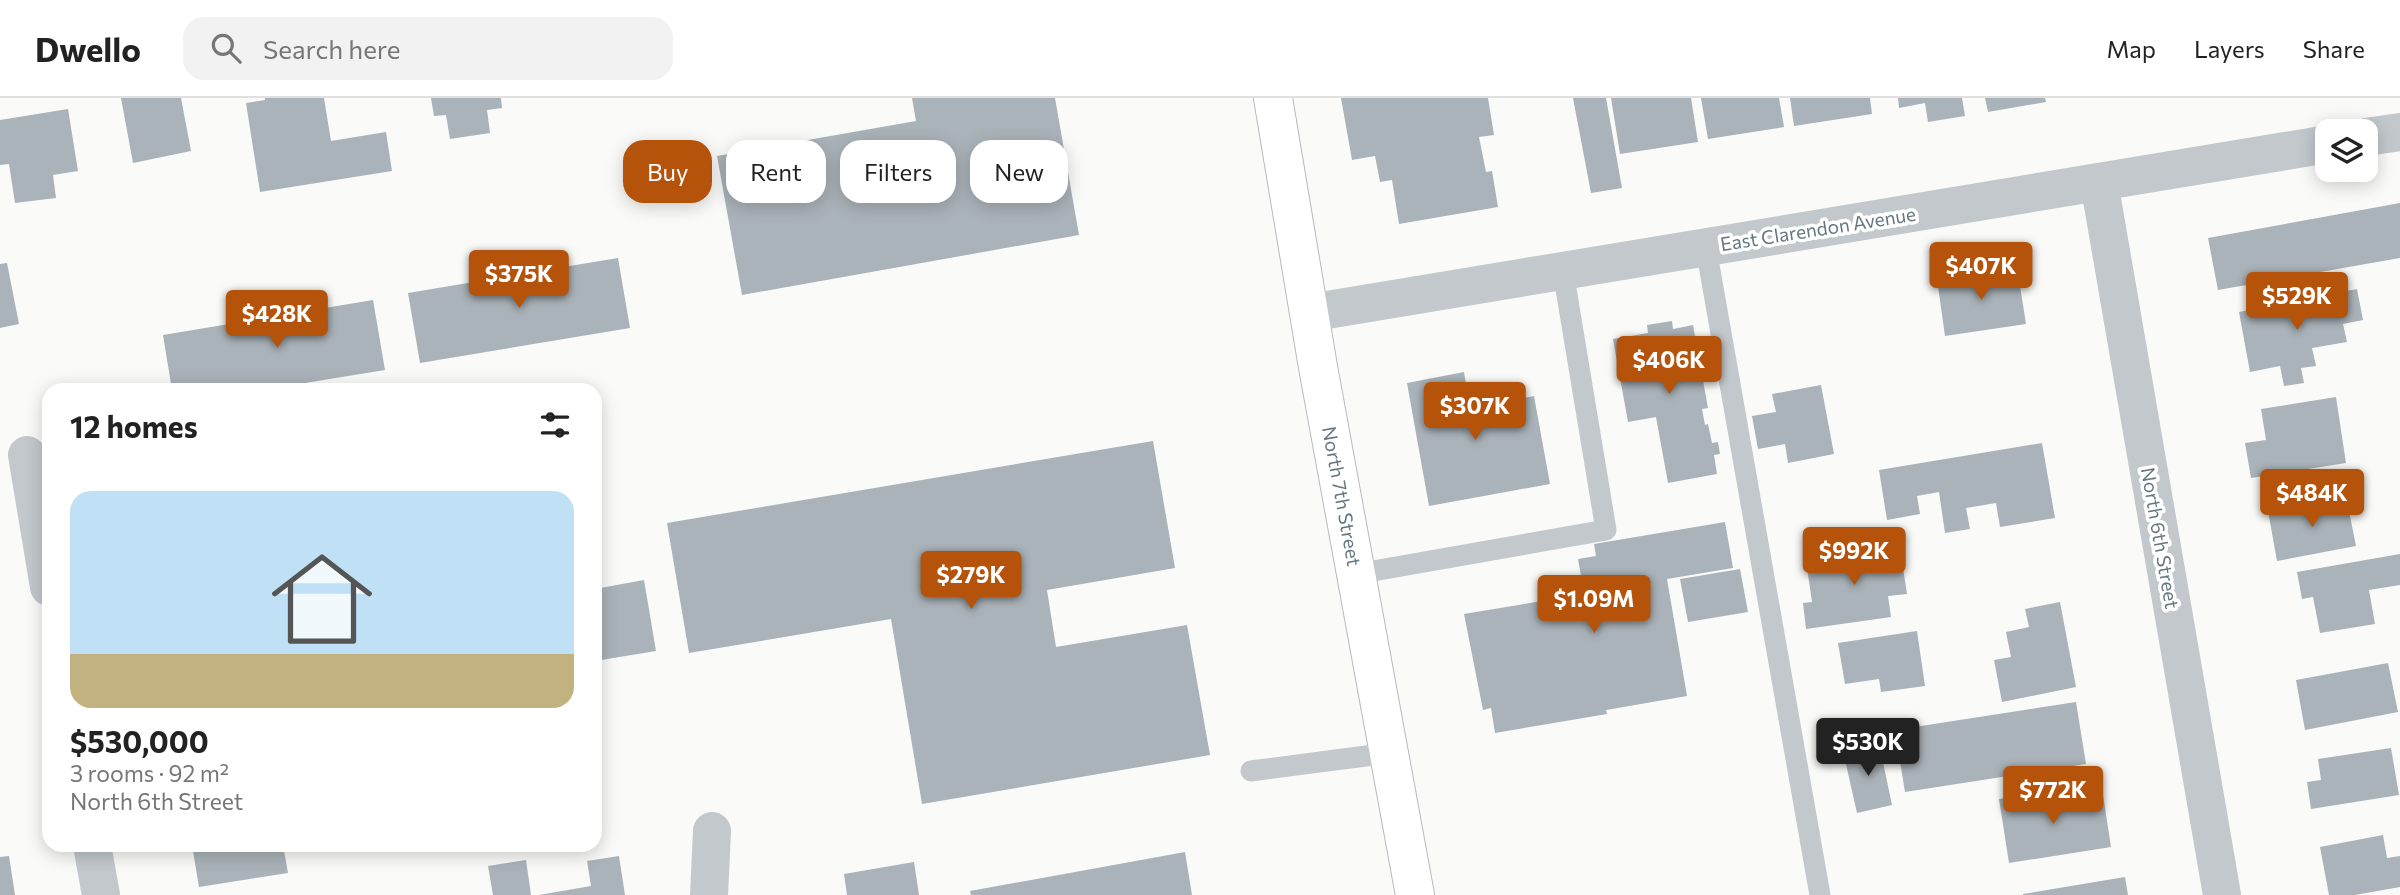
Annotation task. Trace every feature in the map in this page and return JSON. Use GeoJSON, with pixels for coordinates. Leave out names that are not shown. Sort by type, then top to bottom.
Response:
{"type":"FeatureCollection","features":[{"type":"Feature","properties":{"kind":"main road","name":"North 7th Street"},"geometry":{"type":"LineString","coordinates":[[1273,98],[1309,313],[1415,895]]}},
{"type":"Feature","properties":{"kind":"street"},"geometry":{"type":"LineString","coordinates":[[2378,135],[2400,132]]}},
{"type":"Feature","properties":{"kind":"street","name":"East Clarendon Avenue"},"geometry":{"type":"LineString","coordinates":[[1309,313],[2315,146]]}},
{"type":"Feature","properties":{"kind":"street","name":"North 6th Street"},"geometry":{"type":"LineString","coordinates":[[2099,182],[2222,895]]}},
{"type":"Feature","properties":{"kind":"street"},"geometry":{"type":"LineString","coordinates":[[27,454],[42,545]]}},
{"type":"Feature","properties":{"kind":"street"},"geometry":{"type":"LineString","coordinates":[[709,895],[712,831]]}},
{"type":"Feature","properties":{"kind":"street"},"geometry":{"type":"LineString","coordinates":[[93,852],[101,895]]}},
{"type":"Feature","properties":{"kind":"lane"},"geometry":{"type":"LineString","coordinates":[[1706,248],[1820,895]]}},
{"type":"Feature","properties":{"kind":"lane"},"geometry":{"type":"LineString","coordinates":[[1356,574],[1606,530],[1563,271]]}},
{"type":"Feature","properties":{"kind":"lane"},"geometry":{"type":"LineString","coordinates":[[1251,771],[1389,753]]}},
{"type":"Feature","properties":{"kind":"building"},"geometry":{"type":"Polygon","coordinates":[[[121,98],[181,98],[191,151],[133,163],[121,98]]]}},
{"type":"Feature","properties":{"kind":"building"},"geometry":{"type":"Polygon","coordinates":[[[265,98],[324,98],[331,141],[386,132],[392,171],[260,192],[246,103],[265,98]]]}},
{"type":"Feature","properties":{"kind":"building"},"geometry":{"type":"Polygon","coordinates":[[[431,98],[501,98],[502,108],[487,110],[490,133],[450,139],[446,115],[434,116],[431,98]]]}},
{"type":"Feature","properties":{"kind":"building"},"geometry":{"type":"Polygon","coordinates":[[[912,98],[1055,98],[1062,140],[970,140],[970,203],[1068,203],[1068,172],[1079,235],[742,295],[717,156],[726,154],[726,203],[826,203],[826,140],[808,140],[916,121],[912,98]]]}},
{"type":"Feature","properties":{"kind":"building"},"geometry":{"type":"Polygon","coordinates":[[[1341,98],[1488,98],[1494,135],[1479,137],[1486,172],[1492,171],[1498,207],[1399,224],[1392,180],[1380,182],[1375,156],[1352,160],[1341,98]]]}},
{"type":"Feature","properties":{"kind":"building"},"geometry":{"type":"Polygon","coordinates":[[[1573,98],[1606,98],[1622,188],[1591,193],[1573,98]]]}},
{"type":"Feature","properties":{"kind":"building"},"geometry":{"type":"Polygon","coordinates":[[[1611,98],[1691,98],[1698,142],[1620,154],[1611,98]]]}},
{"type":"Feature","properties":{"kind":"building"},"geometry":{"type":"Polygon","coordinates":[[[1701,98],[1779,98],[1784,127],[1708,139],[1701,98]]]}},
{"type":"Feature","properties":{"kind":"building"},"geometry":{"type":"Polygon","coordinates":[[[1790,98],[1870,98],[1872,114],[1794,126],[1790,98]]]}},
{"type":"Feature","properties":{"kind":"building"},"geometry":{"type":"Polygon","coordinates":[[[1898,98],[1962,98],[1965,116],[1928,122],[1925,103],[1899,108],[1898,98]]]}},
{"type":"Feature","properties":{"kind":"building"},"geometry":{"type":"Polygon","coordinates":[[[1985,98],[2045,98],[2046,102],[1988,112],[1985,98]]]}},
{"type":"Feature","properties":{"kind":"building"},"geometry":{"type":"Polygon","coordinates":[[[68,109],[78,171],[53,175],[56,198],[15,203],[9,164],[0,165],[0,120],[68,109]]]}},
{"type":"Feature","properties":{"kind":"building"},"geometry":{"type":"Polygon","coordinates":[[[2400,203],[2400,258],[2218,290],[2208,238],[2400,203]]]}},
{"type":"Feature","properties":{"kind":"building"},"geometry":{"type":"Polygon","coordinates":[[[618,258],[630,328],[420,363],[408,293],[618,258]]]}},
{"type":"Feature","properties":{"kind":"building"},"geometry":{"type":"Polygon","coordinates":[[[7,263],[19,324],[0,328],[0,264],[7,263]]]}},
{"type":"Feature","properties":{"kind":"building"},"geometry":{"type":"Polygon","coordinates":[[[2017,267],[2026,324],[1945,336],[1937,279],[2017,267]]]}},
{"type":"Feature","properties":{"kind":"building"},"geometry":{"type":"Polygon","coordinates":[[[2357,289],[2363,320],[2343,324],[2347,342],[2312,348],[2316,366],[2301,368],[2304,383],[2284,386],[2280,366],[2250,372],[2239,312],[2357,289]]]}},
{"type":"Feature","properties":{"kind":"building"},"geometry":{"type":"Polygon","coordinates":[[[373,300],[385,370],[305,383],[171,383],[163,335],[373,300]]]}},
{"type":"Feature","properties":{"kind":"building"},"geometry":{"type":"Polygon","coordinates":[[[1672,321],[1673,329],[1693,325],[1708,408],[1702,409],[1705,425],[1708,424],[1712,443],[1718,442],[1720,454],[1714,455],[1717,474],[1668,483],[1656,417],[1628,422],[1613,339],[1648,333],[1647,325],[1672,321]]]}},
{"type":"Feature","properties":{"kind":"building"},"geometry":{"type":"Polygon","coordinates":[[[1464,372],[1470,408],[1534,396],[1550,484],[1429,506],[1407,383],[1464,372]]]}},
{"type":"Feature","properties":{"kind":"building"},"geometry":{"type":"Polygon","coordinates":[[[1821,385],[1834,454],[1788,463],[1785,444],[1758,449],[1752,416],[1776,412],[1772,394],[1821,385]]]}},
{"type":"Feature","properties":{"kind":"building"},"geometry":{"type":"Polygon","coordinates":[[[2336,397],[2346,463],[2251,478],[2245,443],[2266,440],[2261,409],[2336,397]]]}},
{"type":"Feature","properties":{"kind":"building"},"geometry":{"type":"Polygon","coordinates":[[[1153,441],[1175,568],[1047,590],[1056,647],[1187,625],[1210,755],[922,804],[891,619],[689,653],[667,523],[1153,441]]]}},
{"type":"Feature","properties":{"kind":"building"},"geometry":{"type":"Polygon","coordinates":[[[2042,443],[2055,518],[2000,527],[1996,503],[1966,508],[1970,529],[1945,533],[1939,492],[1917,496],[1920,514],[1887,520],[1879,470],[2042,443]]]}},
{"type":"Feature","properties":{"kind":"building"},"geometry":{"type":"Polygon","coordinates":[[[2346,496],[2356,546],[2277,561],[2268,511],[2346,496]]]}},
{"type":"Feature","properties":{"kind":"building"},"geometry":{"type":"Polygon","coordinates":[[[1725,522],[1733,568],[1667,579],[1687,696],[1606,710],[1607,714],[1495,733],[1491,708],[1483,710],[1464,614],[1602,591],[1600,579],[1582,582],[1578,559],[1596,556],[1594,544],[1725,522]]]}},
{"type":"Feature","properties":{"kind":"building"},"geometry":{"type":"Polygon","coordinates":[[[1900,547],[1907,594],[1888,596],[1891,617],[1806,629],[1803,603],[1812,602],[1806,561],[1900,547]]]}},
{"type":"Feature","properties":{"kind":"building"},"geometry":{"type":"Polygon","coordinates":[[[2400,554],[2400,585],[2369,590],[2375,624],[2320,633],[2313,597],[2302,599],[2297,572],[2400,554]]]}},
{"type":"Feature","properties":{"kind":"building"},"geometry":{"type":"Polygon","coordinates":[[[1740,569],[1748,612],[1688,622],[1680,579],[1740,569]]]}},
{"type":"Feature","properties":{"kind":"building"},"geometry":{"type":"Polygon","coordinates":[[[644,580],[656,651],[602,660],[602,588],[644,580]]]}},
{"type":"Feature","properties":{"kind":"building"},"geometry":{"type":"Polygon","coordinates":[[[2060,602],[2076,687],[2002,702],[1994,660],[2011,657],[2006,632],[2029,627],[2025,609],[2060,602]]]}},
{"type":"Feature","properties":{"kind":"building"},"geometry":{"type":"Polygon","coordinates":[[[1917,631],[1925,686],[1881,692],[1879,679],[1845,684],[1838,643],[1917,631]]]}},
{"type":"Feature","properties":{"kind":"building"},"geometry":{"type":"Polygon","coordinates":[[[2388,663],[2398,712],[2305,730],[2296,680],[2388,663]]]}},
{"type":"Feature","properties":{"kind":"building"},"geometry":{"type":"Polygon","coordinates":[[[2076,702],[2086,764],[1905,792],[1895,730],[2076,702]]]}},
{"type":"Feature","properties":{"kind":"building"},"geometry":{"type":"Polygon","coordinates":[[[1879,743],[1892,805],[1857,813],[1843,751],[1879,743]]]}},
{"type":"Feature","properties":{"kind":"building"},"geometry":{"type":"Polygon","coordinates":[[[2391,748],[2399,795],[2311,809],[2307,782],[2321,780],[2318,759],[2391,748]]]}},
{"type":"Feature","properties":{"kind":"building"},"geometry":{"type":"Polygon","coordinates":[[[2044,792],[2046,804],[2103,795],[2111,847],[2009,863],[1999,799],[2044,792]]]}},
{"type":"Feature","properties":{"kind":"building"},"geometry":{"type":"Polygon","coordinates":[[[2383,835],[2387,858],[2400,856],[2400,887],[2355,895],[2329,895],[2320,847],[2383,835]]]}},
{"type":"Feature","properties":{"kind":"building"},"geometry":{"type":"Polygon","coordinates":[[[193,852],[284,852],[288,873],[199,887],[193,852]]]}},
{"type":"Feature","properties":{"kind":"building"},"geometry":{"type":"Polygon","coordinates":[[[1185,852],[1192,895],[971,895],[970,891],[1185,852]]]}},
{"type":"Feature","properties":{"kind":"building"},"geometry":{"type":"Polygon","coordinates":[[[9,856],[15,895],[0,895],[0,857],[9,856]]]}},
{"type":"Feature","properties":{"kind":"building"},"geometry":{"type":"Polygon","coordinates":[[[619,856],[625,895],[539,895],[591,886],[587,861],[619,856]]]}},
{"type":"Feature","properties":{"kind":"building"},"geometry":{"type":"Polygon","coordinates":[[[526,860],[531,895],[493,895],[488,866],[526,860]]]}},
{"type":"Feature","properties":{"kind":"building"},"geometry":{"type":"Polygon","coordinates":[[[914,862],[919,895],[847,895],[844,874],[914,862]]]}},
{"type":"Feature","properties":{"kind":"building"},"geometry":{"type":"Polygon","coordinates":[[[2125,877],[2128,895],[2023,895],[2023,894],[2125,877]]]}}]}
